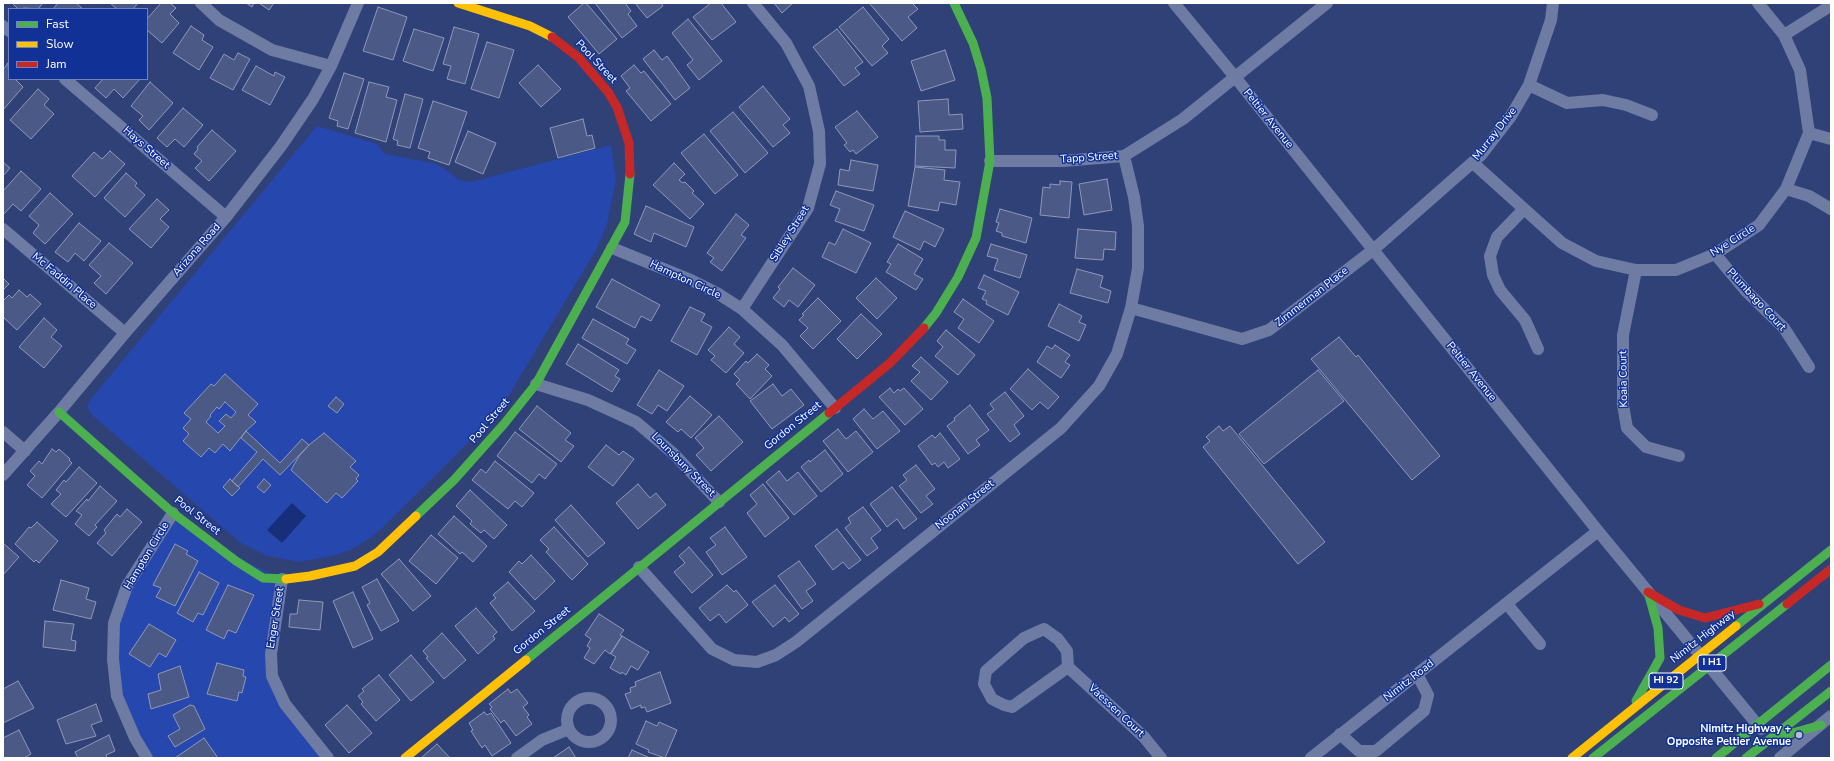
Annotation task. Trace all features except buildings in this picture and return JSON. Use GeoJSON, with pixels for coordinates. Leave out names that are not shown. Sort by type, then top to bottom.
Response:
{"type":"FeatureCollection","features":[{"type":"Feature","properties":{"kind":"main road","name":"Pool Street"},"geometry":{"type":"LineString","coordinates":[[59,412],[173,513],[236,561],[263,578],[282,579],[334,572],[356,566],[378,552],[454,480],[504,424],[536,384],[625,222],[629,195],[629,143],[617,107],[608,92],[579,58],[549,35],[530,26],[458,3]]}},
{"type":"Feature","properties":{"kind":"main road","name":"Gordon Street"},"geometry":{"type":"LineString","coordinates":[[404,758],[835,408],[900,353],[936,313],[958,277],[976,238],[990,161],[987,105],[980,69],[973,43],[954,3]]}},
{"type":"Feature","properties":{"kind":"main road","name":"Nimitz Highway"},"geometry":{"type":"LineString","coordinates":[[1572,758],[1632,708],[1831,550]]}},
{"type":"Feature","properties":{"kind":"main road","name":"I H1"},"geometry":{"type":"LineString","coordinates":[[1593,758],[1831,569]]}},
{"type":"Feature","properties":{"kind":"main road"},"geometry":{"type":"LineString","coordinates":[[1648,592],[1679,610],[1706,618],[1765,603]]}},
{"type":"Feature","properties":{"kind":"main road"},"geometry":{"type":"LineString","coordinates":[[1632,708],[1660,658],[1658,628],[1648,592]]}},
{"type":"Feature","properties":{"kind":"main road"},"geometry":{"type":"LineString","coordinates":[[1716,758],[1831,665]]}},
{"type":"Feature","properties":{"kind":"main road"},"geometry":{"type":"LineString","coordinates":[[1746,758],[1831,691]]}},
{"type":"Feature","properties":{"kind":"main road"},"geometry":{"type":"LineString","coordinates":[[1770,739],[1821,725]]}},
{"type":"Feature","properties":{"kind":"street"},"geometry":{"type":"LineString","coordinates":[[201,3],[219,20],[272,50],[331,66]]}},
{"type":"Feature","properties":{"kind":"street","name":"Arizona Road"},"geometry":{"type":"LineString","coordinates":[[3,475],[226,217],[290,135],[313,99],[331,66],[358,3]]}},
{"type":"Feature","properties":{"kind":"street","name":"Sibley Street"},"geometry":{"type":"LineString","coordinates":[[742,309],[808,208],[820,164],[819,131],[809,86],[786,43],[752,3]]}},
{"type":"Feature","properties":{"kind":"street","name":"Peltier Avenue"},"geometry":{"type":"LineString","coordinates":[[1174,3],[1235,76],[1598,531],[1770,739]]}},
{"type":"Feature","properties":{"kind":"street","name":"Tapp Street"},"geometry":{"type":"LineString","coordinates":[[990,161],[1063,161],[1124,156],[1183,120],[1235,76],[1327,3]]}},
{"type":"Feature","properties":{"kind":"street","name":"Murray Drive"},"geometry":{"type":"LineString","coordinates":[[1373,250],[1473,163],[1511,116],[1529,85],[1551,20],[1553,3]]}},
{"type":"Feature","properties":{"kind":"street"},"geometry":{"type":"LineString","coordinates":[[1758,3],[1784,35],[1800,70],[1809,133],[1831,138]]}},
{"type":"Feature","properties":{"kind":"street"},"geometry":{"type":"LineString","coordinates":[[1784,35],[1827,8],[1831,3]]}},
{"type":"Feature","properties":{"kind":"street","name":"Hays Street"},"geometry":{"type":"LineString","coordinates":[[66,80],[226,217]]}},
{"type":"Feature","properties":{"kind":"street"},"geometry":{"type":"LineString","coordinates":[[1529,85],[1567,103],[1603,100],[1626,105],[1652,116]]}},
{"type":"Feature","properties":{"kind":"street","name":"Nye Circle"},"geometry":{"type":"LineString","coordinates":[[1473,163],[1562,243],[1596,261],[1636,270],[1676,270],[1715,254],[1759,225],[1786,189],[1809,133]]}},
{"type":"Feature","properties":{"kind":"street","name":"Noonan Street"},"geometry":{"type":"LineString","coordinates":[[639,567],[712,649],[734,660],[757,662],[776,655],[796,642],[1061,428],[1099,386],[1117,354],[1131,308],[1138,268],[1138,226],[1134,197],[1124,156]]}},
{"type":"Feature","properties":{"kind":"street"},"geometry":{"type":"LineString","coordinates":[[1786,189],[1809,196],[1831,209]]}},
{"type":"Feature","properties":{"kind":"street"},"geometry":{"type":"LineString","coordinates":[[1524,209],[1497,237],[1490,256],[1493,275],[1500,290],[1525,320],[1538,349]]}},
{"type":"Feature","properties":{"kind":"street","name":"Mc Faddin Place"},"geometry":{"type":"LineString","coordinates":[[3,229],[125,333]]}},
{"type":"Feature","properties":{"kind":"street","name":"Hampton Circle"},"geometry":{"type":"LineString","coordinates":[[612,248],[691,280],[717,293],[742,309],[782,345],[835,408]]}},
{"type":"Feature","properties":{"kind":"street","name":"Zimmerman Place"},"geometry":{"type":"LineString","coordinates":[[1131,308],[1242,339],[1269,330],[1373,250]]}},
{"type":"Feature","properties":{"kind":"street","name":"Plumbago Court"},"geometry":{"type":"LineString","coordinates":[[1715,254],[1746,291],[1784,328],[1809,367]]}},
{"type":"Feature","properties":{"kind":"street","name":"Koaia Court"},"geometry":{"type":"LineString","coordinates":[[1636,270],[1623,335],[1623,405],[1627,428],[1646,447],[1679,456]]}},
{"type":"Feature","properties":{"kind":"street","name":"Lounsbury Street"},"geometry":{"type":"LineString","coordinates":[[536,384],[594,402],[636,422],[674,454],[719,502]]}},
{"type":"Feature","properties":{"kind":"street"},"geometry":{"type":"LineString","coordinates":[[3,432],[25,451]]}},
{"type":"Feature","properties":{"kind":"street","name":"Hampton Circle"},"geometry":{"type":"LineString","coordinates":[[147,758],[135,738],[117,696],[113,659],[114,623],[127,586],[173,513]]}},
{"type":"Feature","properties":{"kind":"street","name":"Nimitz Road"},"geometry":{"type":"LineString","coordinates":[[1311,758],[1598,531]]}},
{"type":"Feature","properties":{"kind":"street","name":"Enger Street"},"geometry":{"type":"LineString","coordinates":[[282,579],[271,654],[272,676],[285,704],[328,758]]}},
{"type":"Feature","properties":{"kind":"street"},"geometry":{"type":"LineString","coordinates":[[1507,604],[1540,644]]}},
{"type":"Feature","properties":{"kind":"street"},"geometry":{"type":"LineString","coordinates":[[1044,629],[1058,639],[1067,651],[1068,667],[1012,708],[992,699],[984,684],[986,671],[1024,638],[1044,629]]}},
{"type":"Feature","properties":{"kind":"street","name":"Vaessen Court"},"geometry":{"type":"LineString","coordinates":[[1068,667],[1144,737],[1161,758]]}},
{"type":"Feature","properties":{"kind":"street"},"geometry":{"type":"LineString","coordinates":[[1340,734],[1359,751],[1376,750],[1424,711],[1428,695],[1417,674]]}},
{"type":"Feature","properties":{"kind":"street"},"geometry":{"type":"LineString","coordinates":[[1780,758],[1831,716]]}},
{"type":"Feature","properties":{"kind":"street"},"geometry":{"type":"LineString","coordinates":[[517,758],[542,740],[569,729]]}},
{"type":"Feature","properties":{"kind":"shaded area"},"geometry":{"type":"Polygon","coordinates":[[[317,126],[377,144],[385,154],[432,163],[442,167],[459,180],[471,182],[611,145],[616,179],[607,224],[596,250],[498,411],[485,426],[380,530],[367,540],[352,549],[336,555],[299,562],[268,556],[241,543],[92,415],[87,406],[90,400],[317,126]]]}},
{"type":"Feature","properties":{"kind":"shaded area"},"geometry":{"type":"Polygon","coordinates":[[[292,503],[306,516],[282,543],[267,530],[292,503]]]}},
{"type":"Feature","properties":{"kind":"shaded area"},"geometry":{"type":"Polygon","coordinates":[[[173,513],[222,550],[282,579],[272,676],[328,758],[147,758],[135,738],[113,659],[127,586],[173,513]]]}},
{"type":"Feature","properties":{"kind":"traffic: fast"},"geometry":{"type":"LineString","coordinates":[[924,328],[936,313],[958,277],[976,238],[990,161],[987,98],[981,69],[973,43],[954,3]]}},
{"type":"Feature","properties":{"kind":"traffic: fast"},"geometry":{"type":"LineString","coordinates":[[416,516],[454,480],[504,424],[536,384],[625,222],[630,174]]}},
{"type":"Feature","properties":{"kind":"traffic: fast"},"geometry":{"type":"LineString","coordinates":[[59,412],[173,513],[236,561],[263,578],[286,579]]}},
{"type":"Feature","properties":{"kind":"traffic: fast"},"geometry":{"type":"LineString","coordinates":[[526,660],[829,413]]}},
{"type":"Feature","properties":{"kind":"traffic: fast"},"geometry":{"type":"LineString","coordinates":[[1736,626],[1831,550]]}},
{"type":"Feature","properties":{"kind":"traffic: fast"},"geometry":{"type":"LineString","coordinates":[[1636,701],[1660,658],[1658,628],[1648,592]]}},
{"type":"Feature","properties":{"kind":"traffic: fast"},"geometry":{"type":"LineString","coordinates":[[1593,758],[1787,604]]}},
{"type":"Feature","properties":{"kind":"traffic: fast"},"geometry":{"type":"LineString","coordinates":[[1716,758],[1831,665]]}},
{"type":"Feature","properties":{"kind":"traffic: fast"},"geometry":{"type":"LineString","coordinates":[[1746,758],[1831,691]]}},
{"type":"Feature","properties":{"kind":"traffic: fast"},"geometry":{"type":"LineString","coordinates":[[1778,737],[1821,725]]}},
{"type":"Feature","properties":{"kind":"traffic: slow"},"geometry":{"type":"LineString","coordinates":[[458,3],[530,26],[552,37]]}},
{"type":"Feature","properties":{"kind":"traffic: slow"},"geometry":{"type":"LineString","coordinates":[[286,579],[310,576],[355,566],[378,552],[416,516]]}},
{"type":"Feature","properties":{"kind":"traffic: slow"},"geometry":{"type":"LineString","coordinates":[[1572,758],[1736,626]]}},
{"type":"Feature","properties":{"kind":"traffic: slow"},"geometry":{"type":"LineString","coordinates":[[405,758],[526,660]]}},
{"type":"Feature","properties":{"kind":"traffic: jam"},"geometry":{"type":"LineString","coordinates":[[552,37],[579,58],[608,92],[617,107],[629,143],[630,174]]}},
{"type":"Feature","properties":{"kind":"traffic: jam"},"geometry":{"type":"LineString","coordinates":[[829,413],[890,363],[924,328]]}},
{"type":"Feature","properties":{"kind":"traffic: jam"},"geometry":{"type":"LineString","coordinates":[[1787,604],[1831,569]]}},
{"type":"Feature","properties":{"kind":"traffic: jam"},"geometry":{"type":"LineString","coordinates":[[1648,592],[1679,610],[1705,618],[1759,604]]}},
{"type":"Feature","properties":{"kind":"place","name":"Nimitz Highway + Opposite Peltier Avenue"},"geometry":{"type":"Point","coordinates":[1799,735]}}]}
